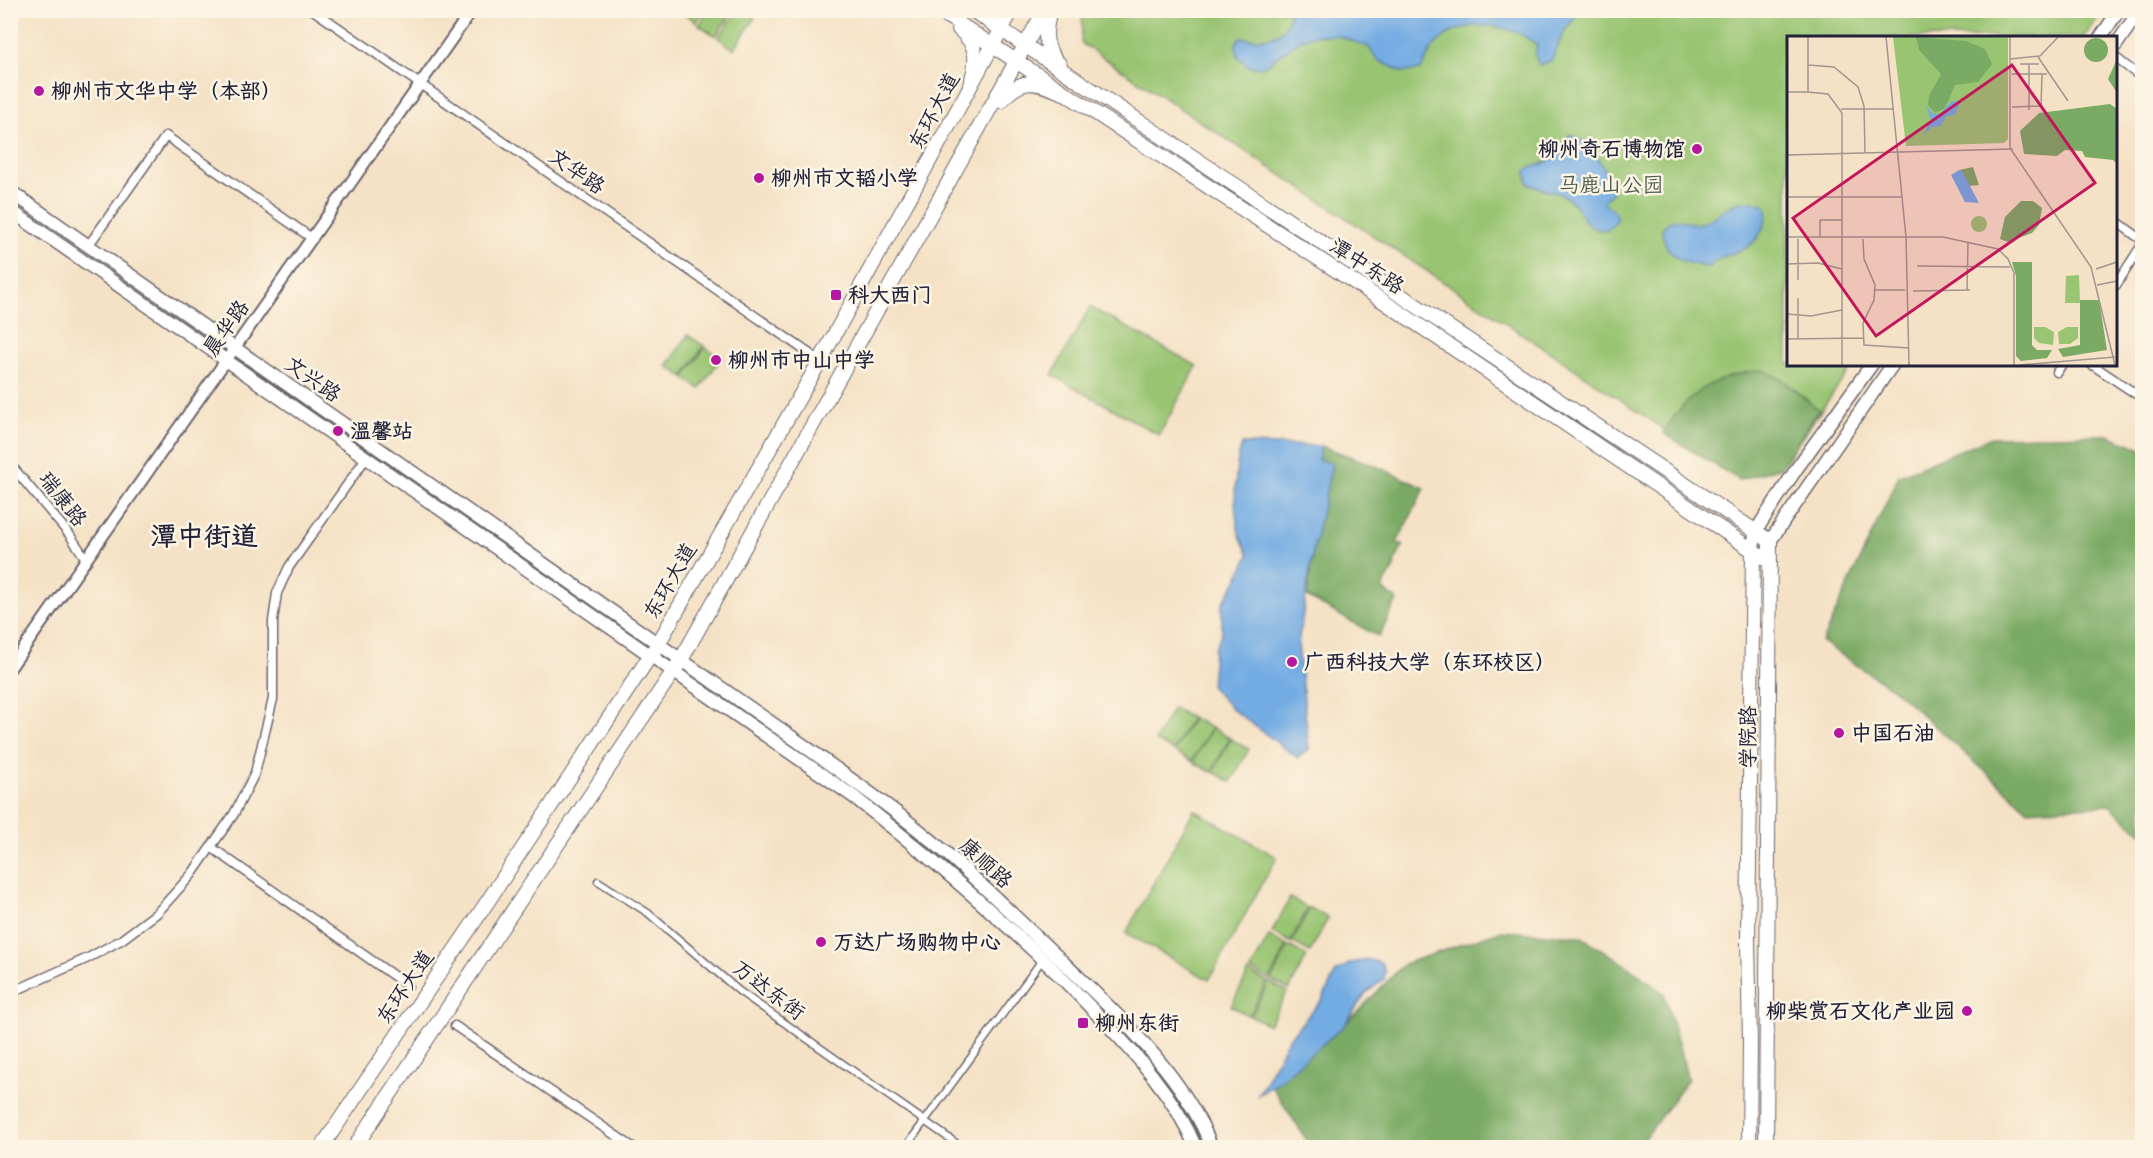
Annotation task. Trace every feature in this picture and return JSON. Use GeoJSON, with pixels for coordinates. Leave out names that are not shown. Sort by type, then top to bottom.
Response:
{"type":"FeatureCollection","features":[{"type":"Feature","properties":{"kind":"main road","name":"潭中东路"},"geometry":{"type":"LineString","coordinates":[[972,10],[1770,541]]}},
{"type":"Feature","properties":{"kind":"main road","name":"东环大道"},"geometry":{"type":"LineString","coordinates":[[321,1148],[658,644],[820,361],[1012,10]]}},
{"type":"Feature","properties":{"kind":"main road"},"geometry":{"type":"LineString","coordinates":[[354,1148],[677,666],[1045,10]]}},
{"type":"Feature","properties":{"kind":"main road"},"geometry":{"type":"LineString","coordinates":[[1050,10],[1045,28],[1046,44],[1053,58],[1074,79]]}},
{"type":"Feature","properties":{"kind":"main road"},"geometry":{"type":"LineString","coordinates":[[2101,36],[2119,10]]}},
{"type":"Feature","properties":{"kind":"main road"},"geometry":{"type":"LineString","coordinates":[[2117,42],[2140,10]]}},
{"type":"Feature","properties":{"kind":"main road","name":"潭中东路"},"geometry":{"type":"LineString","coordinates":[[940,12],[1380,299],[1770,562]]}},
{"type":"Feature","properties":{"kind":"main road"},"geometry":{"type":"LineString","coordinates":[[940,12],[964,33],[976,50],[975,68],[968,92]]}},
{"type":"Feature","properties":{"kind":"main road"},"geometry":{"type":"LineString","coordinates":[[984,120],[1010,91],[1021,83],[1038,83],[1064,93]]}},
{"type":"Feature","properties":{"kind":"main road","name":"文兴路"},"geometry":{"type":"LineString","coordinates":[[10,191],[658,644],[677,666]]}},
{"type":"Feature","properties":{"kind":"main road","name":"文兴路"},"geometry":{"type":"LineString","coordinates":[[10,210],[650,656],[677,666]]}},
{"type":"Feature","properties":{"kind":"main road","name":"学院路"},"geometry":{"type":"LineString","coordinates":[[1749,1148],[1748,938],[1755,532],[1797,468],[1871,366]]}},
{"type":"Feature","properties":{"kind":"main road"},"geometry":{"type":"LineString","coordinates":[[1770,541],[1892,366]]}},
{"type":"Feature","properties":{"kind":"main road","name":"学院路"},"geometry":{"type":"LineString","coordinates":[[1766,1148],[1770,541]]}},
{"type":"Feature","properties":{"kind":"main road","name":"康顺路"},"geometry":{"type":"LineString","coordinates":[[677,666],[862,804],[960,883],[1042,959],[1128,1046],[1153,1076],[1187,1126],[1196,1148]]}},
{"type":"Feature","properties":{"kind":"main road","name":"康顺路"},"geometry":{"type":"LineString","coordinates":[[677,666],[852,779],[944,851],[1102,999],[1151,1053],[1178,1085],[1195,1112],[1212,1148]]}},
{"type":"Feature","properties":{"kind":"street","name":"文华路"},"geometry":{"type":"LineString","coordinates":[[313,10],[820,361]]}},
{"type":"Feature","properties":{"kind":"street","name":"晨华路"},"geometry":{"type":"LineString","coordinates":[[10,668],[472,10]]}},
{"type":"Feature","properties":{"kind":"street"},"geometry":{"type":"LineString","coordinates":[[2117,59],[2142,78]]}},
{"type":"Feature","properties":{"kind":"street"},"geometry":{"type":"LineString","coordinates":[[88,246],[166,136],[313,238]]}},
{"type":"Feature","properties":{"kind":"street"},"geometry":{"type":"LineString","coordinates":[[2117,222],[2142,240]]}},
{"type":"Feature","properties":{"kind":"street"},"geometry":{"type":"LineString","coordinates":[[2117,282],[2142,245]]}},
{"type":"Feature","properties":{"kind":"street"},"geometry":{"type":"LineString","coordinates":[[2094,366],[2142,398]]}},
{"type":"Feature","properties":{"kind":"street"},"geometry":{"type":"LineString","coordinates":[[10,993],[88,958],[121,940],[157,913],[192,874],[234,814],[255,773],[273,699],[273,621],[277,592],[290,567],[366,458]]}},
{"type":"Feature","properties":{"kind":"street","name":"瑞康路"},"geometry":{"type":"LineString","coordinates":[[10,464],[69,534],[86,559]]}},
{"type":"Feature","properties":{"kind":"street"},"geometry":{"type":"LineString","coordinates":[[211,848],[408,986]]}},
{"type":"Feature","properties":{"kind":"street","name":"万达东街"},"geometry":{"type":"LineString","coordinates":[[598,881],[661,923],[739,992],[963,1148]]}},
{"type":"Feature","properties":{"kind":"street"},"geometry":{"type":"LineString","coordinates":[[906,1148],[1042,959]]}},
{"type":"Feature","properties":{"kind":"street"},"geometry":{"type":"LineString","coordinates":[[455,1026],[634,1148]]}},
{"type":"Feature","properties":{"kind":"green space"},"geometry":{"type":"Polygon","coordinates":[[[681,10],[705,11],[697,22],[681,10]]]}},
{"type":"Feature","properties":{"kind":"green space","name":"马鹿山公园"},"geometry":{"type":"Polygon","coordinates":[[[1083,10],[2103,11],[2085,36],[1787,36],[1787,366],[1852,366],[1781,467],[1739,480],[1081,43],[1083,10]]]}},
{"type":"Feature","properties":{"kind":"green space"},"geometry":{"type":"Polygon","coordinates":[[[709,11],[733,11],[716,36],[699,25],[709,11]]]}},
{"type":"Feature","properties":{"kind":"green space"},"geometry":{"type":"Polygon","coordinates":[[[737,11],[744,11],[755,18],[734,49],[718,38],[737,11]]]}},
{"type":"Feature","properties":{"kind":"green space"},"geometry":{"type":"Polygon","coordinates":[[[1090,307],[1197,366],[1159,435],[1052,375],[1090,307]]]}},
{"type":"Feature","properties":{"kind":"green space"},"geometry":{"type":"Polygon","coordinates":[[[688,335],[704,346],[683,377],[667,366],[688,335]]]}},
{"type":"Feature","properties":{"kind":"green space"},"geometry":{"type":"Polygon","coordinates":[[[705,347],[721,358],[700,389],[684,378],[705,347]]]}},
{"type":"Feature","properties":{"kind":"green space"},"geometry":{"type":"Polygon","coordinates":[[[1763,370],[1784,381],[1819,410],[1781,467],[1739,480],[1663,433],[1683,406],[1704,388],[1730,376],[1763,370]]]}},
{"type":"Feature","properties":{"kind":"green space"},"geometry":{"type":"Polygon","coordinates":[[[2108,435],[2142,449],[2142,833],[2109,805],[2028,810],[1897,692],[1822,642],[1899,475],[1992,437],[2108,435]]]}},
{"type":"Feature","properties":{"kind":"green space"},"geometry":{"type":"Polygon","coordinates":[[[1321,446],[1371,464],[1425,488],[1397,543],[1403,546],[1382,589],[1397,600],[1379,637],[1307,597],[1313,552],[1332,463],[1318,460],[1321,446]]]}},
{"type":"Feature","properties":{"kind":"green space"},"geometry":{"type":"Polygon","coordinates":[[[1173,708],[1191,718],[1173,751],[1155,741],[1173,708]]]}},
{"type":"Feature","properties":{"kind":"green space"},"geometry":{"type":"Polygon","coordinates":[[[1193,718],[1211,728],[1192,761],[1174,751],[1193,718]]]}},
{"type":"Feature","properties":{"kind":"green space"},"geometry":{"type":"Polygon","coordinates":[[[1212,728],[1230,738],[1211,772],[1193,762],[1212,728]]]}},
{"type":"Feature","properties":{"kind":"green space"},"geometry":{"type":"Polygon","coordinates":[[[1231,739],[1249,749],[1231,782],[1213,772],[1231,739]]]}},
{"type":"Feature","properties":{"kind":"green space"},"geometry":{"type":"Polygon","coordinates":[[[1194,810],[1277,857],[1209,980],[1126,933],[1194,810]]]}},
{"type":"Feature","properties":{"kind":"green space"},"geometry":{"type":"Polygon","coordinates":[[[1290,898],[1308,908],[1290,942],[1272,932],[1290,898]]]}},
{"type":"Feature","properties":{"kind":"green space"},"geometry":{"type":"Polygon","coordinates":[[[1310,908],[1328,918],[1310,952],[1292,942],[1310,908]]]}},
{"type":"Feature","properties":{"kind":"green space"},"geometry":{"type":"Polygon","coordinates":[[[1500,931],[1580,936],[1619,960],[1664,993],[1688,1079],[1640,1145],[1637,1148],[1330,1147],[1308,1142],[1272,1087],[1345,1025],[1404,964],[1500,931]]]}},
{"type":"Feature","properties":{"kind":"green space"},"geometry":{"type":"Polygon","coordinates":[[[1269,936],[1287,946],[1269,980],[1251,970],[1269,936]]]}},
{"type":"Feature","properties":{"kind":"green space"},"geometry":{"type":"Polygon","coordinates":[[[1289,946],[1307,956],[1289,990],[1271,980],[1289,946]]]}},
{"type":"Feature","properties":{"kind":"green space"},"geometry":{"type":"Polygon","coordinates":[[[1249,972],[1267,982],[1249,1016],[1231,1006],[1249,972]]]}},
{"type":"Feature","properties":{"kind":"green space"},"geometry":{"type":"Polygon","coordinates":[[[1269,982],[1287,992],[1269,1025],[1251,1016],[1269,982]]]}},
{"type":"Feature","properties":{"kind":"water"},"geometry":{"type":"Polygon","coordinates":[[[1290,10],[1584,11],[1568,26],[1552,60],[1539,65],[1535,55],[1537,45],[1526,37],[1513,31],[1485,26],[1458,30],[1446,36],[1435,45],[1421,70],[1402,72],[1376,59],[1369,47],[1339,36],[1316,35],[1302,39],[1263,67],[1250,67],[1238,57],[1236,44],[1240,38],[1261,39],[1274,36],[1283,29],[1289,18],[1290,10]]]}},
{"type":"Feature","properties":{"kind":"water"},"geometry":{"type":"Polygon","coordinates":[[[1570,134],[1590,145],[1612,185],[1612,193],[1603,202],[1615,212],[1617,220],[1608,230],[1592,227],[1575,205],[1564,196],[1528,183],[1526,171],[1556,156],[1570,134]]]}},
{"type":"Feature","properties":{"kind":"water"},"geometry":{"type":"Polygon","coordinates":[[[1753,201],[1766,205],[1767,217],[1757,238],[1744,249],[1723,257],[1709,267],[1691,264],[1671,253],[1662,229],[1667,223],[1677,220],[1701,223],[1734,204],[1753,201]]]}},
{"type":"Feature","properties":{"kind":"water"},"geometry":{"type":"Polygon","coordinates":[[[1242,444],[1321,446],[1318,460],[1332,463],[1313,552],[1298,644],[1309,749],[1298,758],[1232,709],[1211,687],[1214,650],[1222,632],[1222,604],[1249,555],[1239,533],[1236,512],[1236,476],[1242,444]]]}},
{"type":"Feature","properties":{"kind":"water"},"geometry":{"type":"Polygon","coordinates":[[[1366,959],[1381,963],[1385,971],[1384,979],[1365,994],[1345,1025],[1277,1083],[1258,1095],[1289,1038],[1322,1000],[1336,972],[1349,964],[1366,959]]]}},
{"type":"Feature","properties":{"kind":"place","name":"柳州市文华中学（本部）"},"geometry":{"type":"Point","coordinates":[39,91]}},
{"type":"Feature","properties":{"kind":"place","name":"柳州奇石博物馆"},"geometry":{"type":"Point","coordinates":[1697,149]}},
{"type":"Feature","properties":{"kind":"place","name":"柳州市文韬小学"},"geometry":{"type":"Point","coordinates":[759,178]}},
{"type":"Feature","properties":{"kind":"place","name":"科大西门"},"geometry":{"type":"Point","coordinates":[836,295]}},
{"type":"Feature","properties":{"kind":"place","name":"柳州市中山中学"},"geometry":{"type":"Point","coordinates":[716,360]}},
{"type":"Feature","properties":{"kind":"place","name":"温馨站"},"geometry":{"type":"Point","coordinates":[338,431]}},
{"type":"Feature","properties":{"kind":"place","name":"广西科技大学（东环校区）"},"geometry":{"type":"Point","coordinates":[1292,662]}},
{"type":"Feature","properties":{"kind":"place","name":"中国石油"},"geometry":{"type":"Point","coordinates":[1839,733]}},
{"type":"Feature","properties":{"kind":"place","name":"万达广场购物中心"},"geometry":{"type":"Point","coordinates":[821,942]}},
{"type":"Feature","properties":{"kind":"place","name":"柳柴赏石文化产业园"},"geometry":{"type":"Point","coordinates":[1967,1011]}},
{"type":"Feature","properties":{"kind":"place","name":"柳州东街"},"geometry":{"type":"Point","coordinates":[1083,1023]}},
{"type":"Feature","properties":{"kind":"district","name":"潭中街道"},"geometry":{"type":"Point","coordinates":[204,536]}}]}
